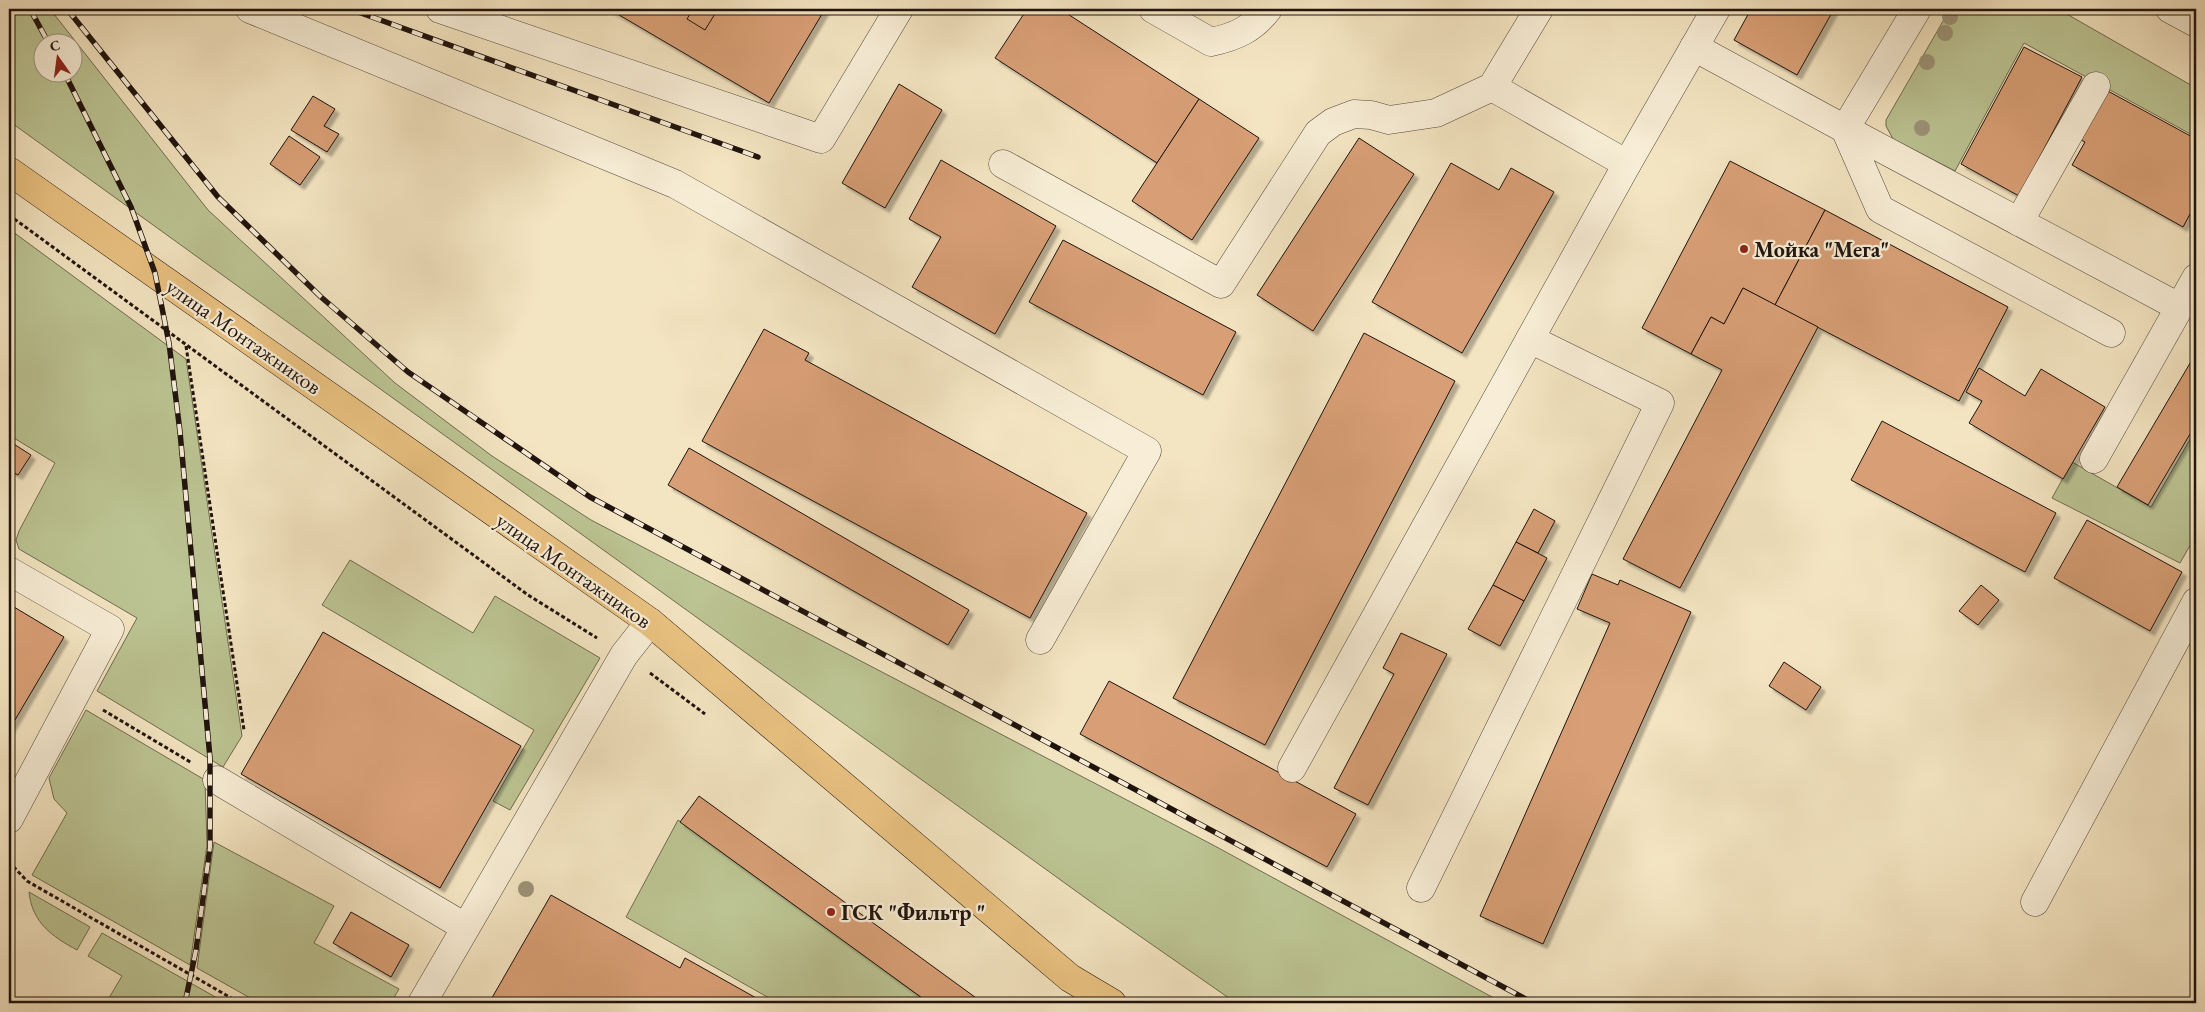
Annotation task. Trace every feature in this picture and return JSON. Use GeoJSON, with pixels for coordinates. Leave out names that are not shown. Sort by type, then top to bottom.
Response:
{"type":"FeatureCollection","features":[{"type":"Feature","properties":{"kind":"main road","name":"улица Монтажников"},"geometry":{"type":"LineString","coordinates":[[9,171],[650,622],[1070,978],[1112,1003]]}},
{"type":"Feature","properties":{"kind":"lane"},"geometry":{"type":"LineString","coordinates":[[250,9],[675,184],[1147,451],[1040,640]]}},
{"type":"Feature","properties":{"kind":"lane"},"geometry":{"type":"LineString","coordinates":[[440,9],[821,139],[899,9]]}},
{"type":"Feature","properties":{"kind":"lane"},"geometry":{"type":"LineString","coordinates":[[1153,9],[1212,42],[1232,38],[1249,29],[1268,9]]}},
{"type":"Feature","properties":{"kind":"lane"},"geometry":{"type":"LineString","coordinates":[[1003,164],[1221,284],[1318,133],[1333,122],[1354,114],[1371,115],[1389,120],[1436,113],[1492,87],[1539,9]]}},
{"type":"Feature","properties":{"kind":"lane"},"geometry":{"type":"LineString","coordinates":[[1292,768],[1627,164],[1716,9]]}},
{"type":"Feature","properties":{"kind":"lane"},"geometry":{"type":"LineString","coordinates":[[1845,129],[1917,9]]}},
{"type":"Feature","properties":{"kind":"lane"},"geometry":{"type":"LineString","coordinates":[[2170,9],[2196,23]]}},
{"type":"Feature","properties":{"kind":"lane"},"geometry":{"type":"LineString","coordinates":[[1694,47],[2179,307]]}},
{"type":"Feature","properties":{"kind":"lane"},"geometry":{"type":"LineString","coordinates":[[2019,222],[2096,86]]}},
{"type":"Feature","properties":{"kind":"lane"},"geometry":{"type":"LineString","coordinates":[[1492,87],[1627,164]]}},
{"type":"Feature","properties":{"kind":"lane"},"geometry":{"type":"LineString","coordinates":[[1845,129],[1880,209],[2111,333]]}},
{"type":"Feature","properties":{"kind":"lane"},"geometry":{"type":"LineString","coordinates":[[2094,459],[2196,278]]}},
{"type":"Feature","properties":{"kind":"lane"},"geometry":{"type":"LineString","coordinates":[[1421,888],[1660,403],[1530,339]]}},
{"type":"Feature","properties":{"kind":"lane"},"geometry":{"type":"LineString","coordinates":[[9,571],[110,629],[9,819]]}},
{"type":"Feature","properties":{"kind":"lane"},"geometry":{"type":"LineString","coordinates":[[2035,902],[2196,602]]}},
{"type":"Feature","properties":{"kind":"lane"},"geometry":{"type":"LineString","coordinates":[[422,1003],[624,655],[650,622]]}},
{"type":"Feature","properties":{"kind":"lane"},"geometry":{"type":"LineString","coordinates":[[217,780],[465,927]]}},
{"type":"Feature","properties":{"kind":"path"},"geometry":{"type":"LineString","coordinates":[[9,215],[528,595],[624,655],[712,719]]}},
{"type":"Feature","properties":{"kind":"path"},"geometry":{"type":"LineString","coordinates":[[186,345],[244,730]]}},
{"type":"Feature","properties":{"kind":"path"},"geometry":{"type":"LineString","coordinates":[[76,693],[193,763]]}},
{"type":"Feature","properties":{"kind":"path"},"geometry":{"type":"LineString","coordinates":[[9,862],[27,881],[240,1003]]}},
{"type":"Feature","properties":{"kind":"green space"},"geometry":{"type":"Polygon","coordinates":[[[9,9],[50,9],[68,32],[32,32],[32,82],[82,82],[82,50],[208,210],[395,383],[492,456],[591,520],[1213,845],[1503,1003],[1236,1003],[1098,907],[9,121],[9,9]]]}},
{"type":"Feature","properties":{"kind":"green space"},"geometry":{"type":"Polygon","coordinates":[[[1950,9],[2058,9],[2196,88],[2196,137],[2024,43],[1955,171],[1893,139],[1886,126],[1886,120],[1950,9]]]}},
{"type":"Feature","properties":{"kind":"green space"},"geometry":{"type":"Polygon","coordinates":[[[9,229],[186,359],[242,736],[223,767],[97,691],[137,618],[19,549],[16,540],[19,531],[55,463],[9,435],[9,229]]]}},
{"type":"Feature","properties":{"kind":"green space"},"geometry":{"type":"Polygon","coordinates":[[[2196,429],[2196,535],[2180,563],[2052,498],[2072,462],[2151,507],[2196,429]]]}},
{"type":"Feature","properties":{"kind":"green space"},"geometry":{"type":"Polygon","coordinates":[[[350,560],[473,633],[495,596],[600,658],[510,810],[493,801],[534,730],[322,605],[350,560]]]}},
{"type":"Feature","properties":{"kind":"green space"},"geometry":{"type":"Polygon","coordinates":[[[86,710],[205,780],[207,845],[190,965],[32,875],[67,813],[54,799],[49,778],[86,710]]]}},
{"type":"Feature","properties":{"kind":"green space"},"geometry":{"type":"Polygon","coordinates":[[[678,820],[929,1003],[778,1003],[626,917],[678,820]]]}},
{"type":"Feature","properties":{"kind":"green space"},"geometry":{"type":"Polygon","coordinates":[[[214,842],[334,906],[314,943],[399,989],[391,1003],[259,1003],[197,968],[214,842]]]}},
{"type":"Feature","properties":{"kind":"green space"},"geometry":{"type":"Polygon","coordinates":[[[29,892],[90,927],[77,950],[52,934],[39,921],[34,912],[29,892]]]}},
{"type":"Feature","properties":{"kind":"green space"},"geometry":{"type":"Polygon","coordinates":[[[102,933],[226,1003],[106,1003],[122,976],[88,956],[102,933]]]}},
{"type":"Feature","properties":{"kind":"building"},"geometry":{"type":"Polygon","coordinates":[[[609,9],[825,9],[769,103],[609,9]]]}},
{"type":"Feature","properties":{"kind":"building"},"geometry":{"type":"Polygon","coordinates":[[[693,9],[718,9],[705,30],[687,19],[693,9]]]}},
{"type":"Feature","properties":{"kind":"building"},"geometry":{"type":"Polygon","coordinates":[[[1027,9],[1060,9],[1199,99],[1157,163],[995,58],[1027,9]]]}},
{"type":"Feature","properties":{"kind":"building"},"geometry":{"type":"Polygon","coordinates":[[[1751,9],[1834,9],[1797,75],[1734,40],[1751,9]]]}},
{"type":"Feature","properties":{"kind":"building"},"geometry":{"type":"Polygon","coordinates":[[[2024,47],[2082,77],[2019,196],[1961,164],[2024,47]]]}},
{"type":"Feature","properties":{"kind":"building"},"geometry":{"type":"Polygon","coordinates":[[[899,84],[942,110],[885,208],[842,183],[899,84]]]}},
{"type":"Feature","properties":{"kind":"building"},"geometry":{"type":"Polygon","coordinates":[[[2106,90],[2196,139],[2196,203],[2183,227],[2072,165],[2085,142],[2079,139],[2106,90]]]}},
{"type":"Feature","properties":{"kind":"building"},"geometry":{"type":"Polygon","coordinates":[[[313,96],[335,109],[324,126],[339,134],[327,152],[291,130],[313,96]]]}},
{"type":"Feature","properties":{"kind":"building"},"geometry":{"type":"Polygon","coordinates":[[[1199,99],[1259,138],[1192,240],[1132,201],[1199,99]]]}},
{"type":"Feature","properties":{"kind":"building"},"geometry":{"type":"Polygon","coordinates":[[[289,136],[320,157],[300,185],[270,164],[289,136]]]}},
{"type":"Feature","properties":{"kind":"building"},"geometry":{"type":"Polygon","coordinates":[[[1359,138],[1414,174],[1313,331],[1257,295],[1359,138]]]}},
{"type":"Feature","properties":{"kind":"building"},"geometry":{"type":"Polygon","coordinates":[[[941,160],[1056,226],[995,334],[912,287],[941,237],[909,219],[941,160]]]}},
{"type":"Feature","properties":{"kind":"building","name":"Мойка \"Мега\""},"geometry":{"type":"Polygon","coordinates":[[[1730,161],[1825,210],[1775,305],[1743,288],[1724,324],[1711,317],[1691,354],[1642,328],[1730,161]]]}},
{"type":"Feature","properties":{"kind":"building"},"geometry":{"type":"Polygon","coordinates":[[[1451,163],[1499,190],[1511,168],[1554,192],[1462,353],[1372,302],[1451,163]]]}},
{"type":"Feature","properties":{"kind":"building"},"geometry":{"type":"Polygon","coordinates":[[[1825,210],[2008,307],[1959,401],[1775,305],[1825,210]]]}},
{"type":"Feature","properties":{"kind":"building"},"geometry":{"type":"Polygon","coordinates":[[[1063,240],[1236,332],[1203,395],[1029,302],[1063,240]]]}},
{"type":"Feature","properties":{"kind":"building"},"geometry":{"type":"Polygon","coordinates":[[[1743,288],[1818,327],[1680,588],[1623,559],[1722,370],[1691,354],[1711,317],[1724,324],[1743,288]]]}},
{"type":"Feature","properties":{"kind":"building"},"geometry":{"type":"Polygon","coordinates":[[[764,329],[809,353],[805,360],[1087,513],[1030,618],[702,441],[764,329]]]}},
{"type":"Feature","properties":{"kind":"building"},"geometry":{"type":"Polygon","coordinates":[[[1364,333],[1455,381],[1265,745],[1173,698],[1364,333]]]}},
{"type":"Feature","properties":{"kind":"building"},"geometry":{"type":"Polygon","coordinates":[[[2196,353],[2196,424],[2148,505],[2117,487],[2196,353]]]}},
{"type":"Feature","properties":{"kind":"building"},"geometry":{"type":"Polygon","coordinates":[[[1979,368],[2025,396],[2041,369],[2105,407],[2063,479],[1969,423],[1982,401],[1966,392],[1979,368]]]}},
{"type":"Feature","properties":{"kind":"building"},"geometry":{"type":"Polygon","coordinates":[[[1882,421],[2056,513],[2025,572],[1851,480],[1882,421]]]}},
{"type":"Feature","properties":{"kind":"building"},"geometry":{"type":"Polygon","coordinates":[[[9,441],[31,455],[18,475],[9,470],[9,441]]]}},
{"type":"Feature","properties":{"kind":"building"},"geometry":{"type":"Polygon","coordinates":[[[689,448],[969,610],[948,645],[668,485],[689,448]]]}},
{"type":"Feature","properties":{"kind":"building"},"geometry":{"type":"Polygon","coordinates":[[[1534,509],[1555,521],[1538,553],[1516,542],[1534,509]]]}},
{"type":"Feature","properties":{"kind":"building"},"geometry":{"type":"Polygon","coordinates":[[[2087,520],[2182,572],[2150,631],[2054,578],[2087,520]]]}},
{"type":"Feature","properties":{"kind":"building"},"geometry":{"type":"Polygon","coordinates":[[[1516,542],[1547,558],[1524,601],[1493,585],[1516,542]]]}},
{"type":"Feature","properties":{"kind":"building"},"geometry":{"type":"Polygon","coordinates":[[[1592,574],[1618,585],[1620,580],[1691,612],[1543,944],[1480,916],[1610,623],[1577,609],[1592,574]]]}},
{"type":"Feature","properties":{"kind":"building"},"geometry":{"type":"Polygon","coordinates":[[[1493,585],[1524,601],[1500,646],[1468,629],[1493,585]]]}},
{"type":"Feature","properties":{"kind":"building"},"geometry":{"type":"Polygon","coordinates":[[[1981,585],[1999,600],[1978,625],[1959,611],[1981,585]]]}},
{"type":"Feature","properties":{"kind":"building"},"geometry":{"type":"Polygon","coordinates":[[[9,604],[64,637],[9,730],[9,604]]]}},
{"type":"Feature","properties":{"kind":"building"},"geometry":{"type":"Polygon","coordinates":[[[323,632],[521,746],[440,888],[241,774],[323,632]]]}},
{"type":"Feature","properties":{"kind":"building"},"geometry":{"type":"Polygon","coordinates":[[[1401,633],[1447,654],[1368,805],[1334,788],[1394,674],[1383,668],[1401,633]]]}},
{"type":"Feature","properties":{"kind":"building"},"geometry":{"type":"Polygon","coordinates":[[[1784,662],[1821,687],[1806,710],[1769,686],[1784,662]]]}},
{"type":"Feature","properties":{"kind":"building"},"geometry":{"type":"Polygon","coordinates":[[[1109,681],[1356,814],[1327,867],[1080,734],[1109,681]]]}},
{"type":"Feature","properties":{"kind":"building","name":"ГСК \"Фильтр \""},"geometry":{"type":"Polygon","coordinates":[[[699,796],[983,1003],[929,1003],[680,822],[699,796]]]}},
{"type":"Feature","properties":{"kind":"building"},"geometry":{"type":"Polygon","coordinates":[[[551,895],[680,968],[685,958],[765,1003],[489,1003],[551,895]]]}},
{"type":"Feature","properties":{"kind":"building"},"geometry":{"type":"Polygon","coordinates":[[[351,912],[409,945],[391,977],[333,943],[351,912]]]}},
{"type":"Feature","properties":{"kind":"railway"},"geometry":{"type":"LineString","coordinates":[[30,9],[43,32]]}},
{"type":"Feature","properties":{"kind":"railway"},"geometry":{"type":"LineString","coordinates":[[67,9],[218,197],[321,297],[408,372],[590,497],[1533,1003]]}},
{"type":"Feature","properties":{"kind":"railway"},"geometry":{"type":"LineString","coordinates":[[350,9],[758,157]]}},
{"type":"Feature","properties":{"kind":"railway"},"geometry":{"type":"LineString","coordinates":[[69,82],[131,207],[155,273],[169,343],[180,432],[210,758],[210,847],[196,950],[185,1003]]}},
{"type":"Feature","properties":{"kind":"place","name":"Мойка \"Мега\""},"geometry":{"type":"Point","coordinates":[1744,249]}},
{"type":"Feature","properties":{"kind":"place","name":"ГСК \"Фильтр \""},"geometry":{"type":"Point","coordinates":[831,912]}}]}
